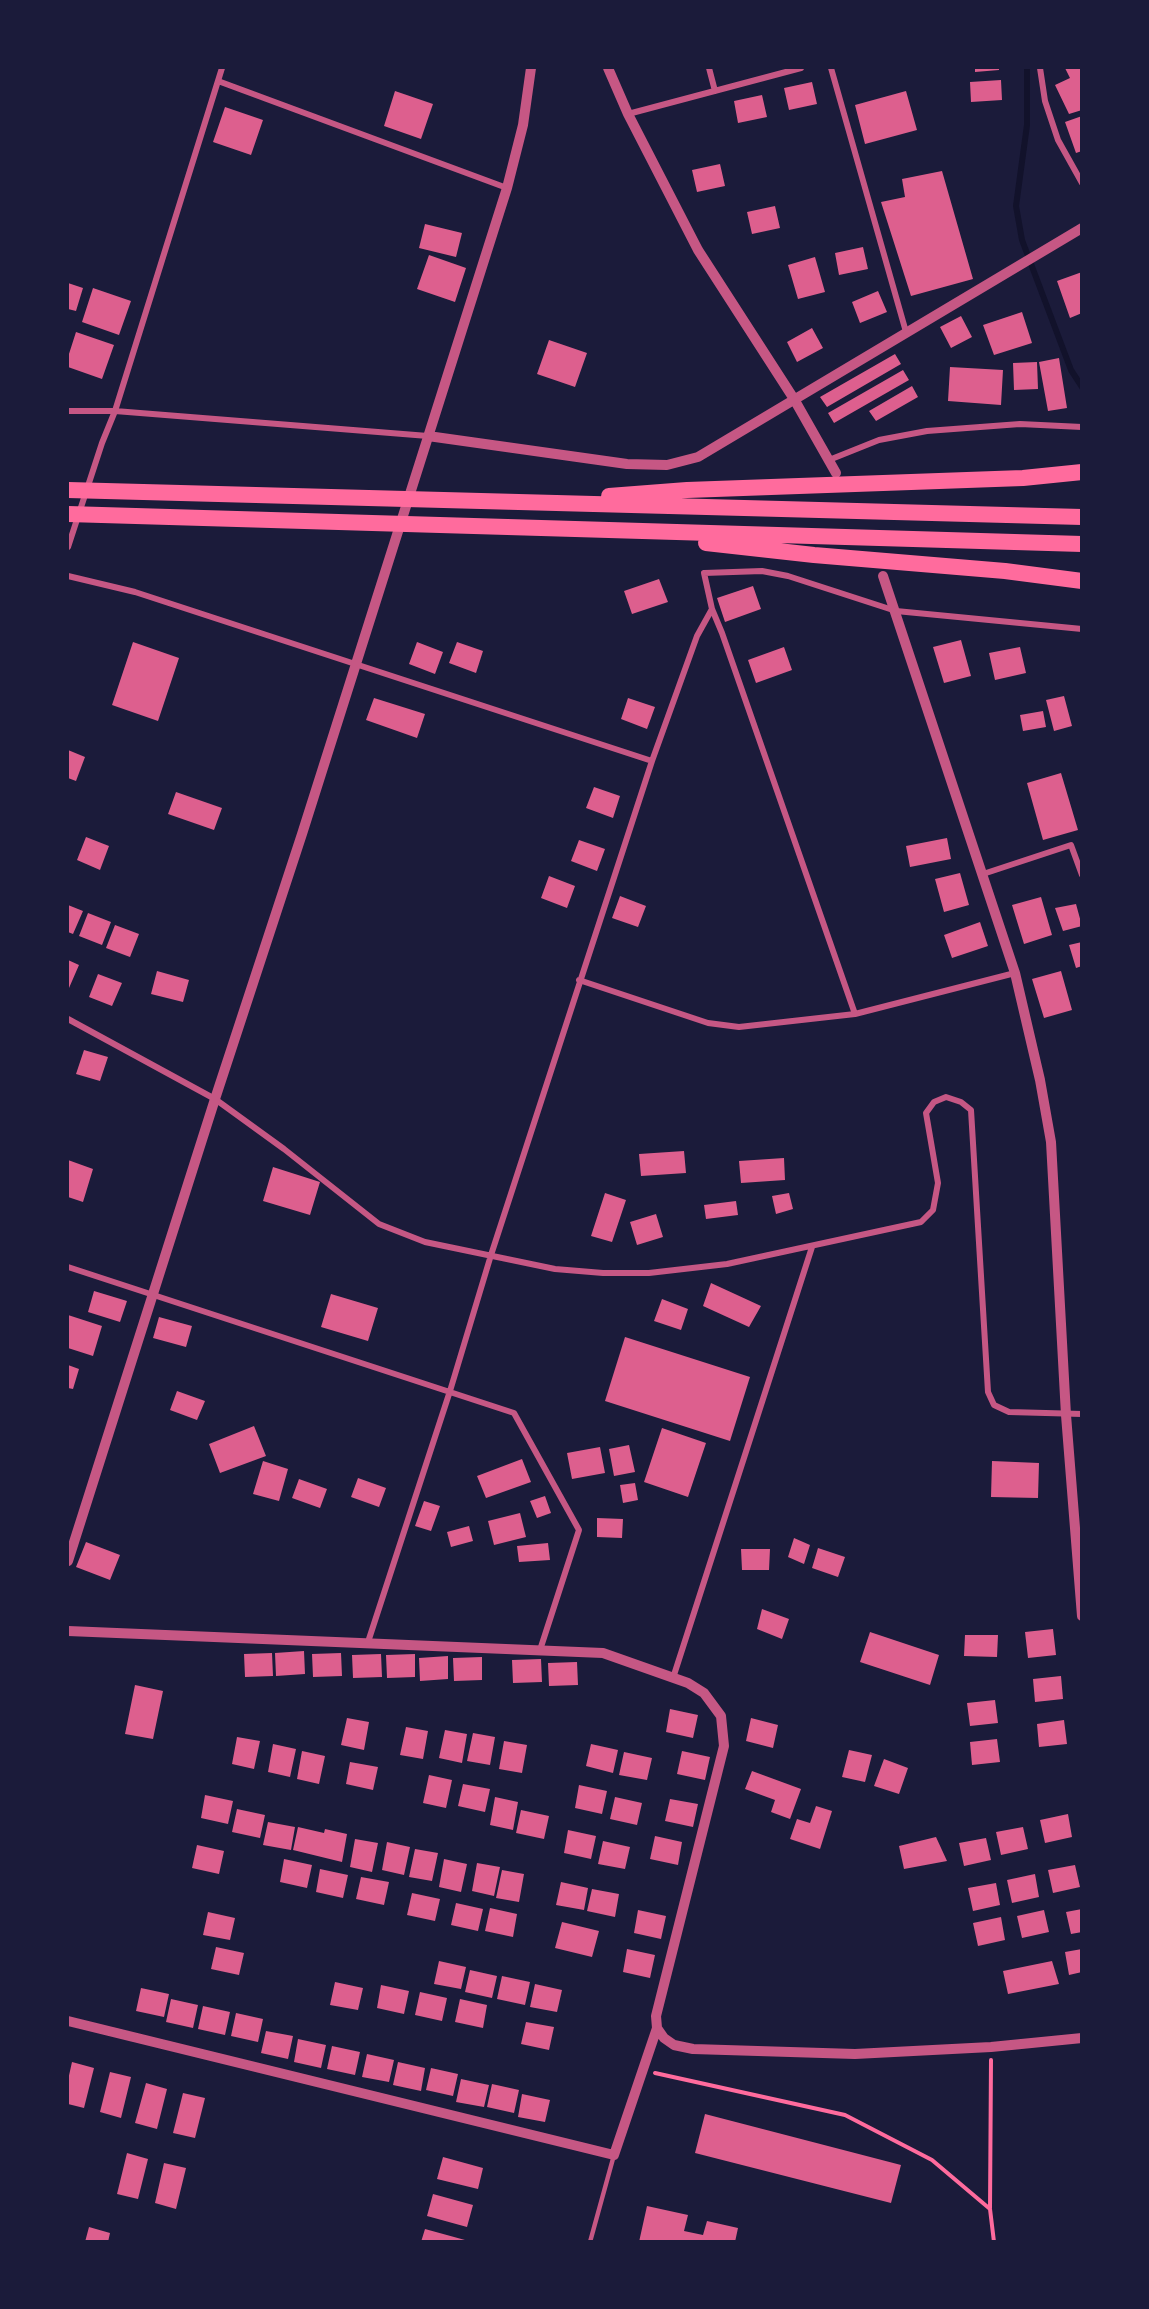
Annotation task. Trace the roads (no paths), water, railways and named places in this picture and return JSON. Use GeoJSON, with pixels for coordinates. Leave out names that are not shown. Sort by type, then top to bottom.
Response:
{"type":"FeatureCollection","features":[{"type":"Feature","properties":{"kind":"highway"},"geometry":{"type":"LineString","coordinates":[[519,503],[687,490],[1023,478],[1082,472]]}},
{"type":"Feature","properties":{"kind":"highway"},"geometry":{"type":"LineString","coordinates":[[68,489],[1082,518]]}},
{"type":"Feature","properties":{"kind":"highway"},"geometry":{"type":"LineString","coordinates":[[68,514],[1082,544]]}},
{"type":"Feature","properties":{"kind":"highway"},"geometry":{"type":"LineString","coordinates":[[527,528],[1005,571],[1082,581]]}},
{"type":"Feature","properties":{"kind":"street"},"geometry":{"type":"LineString","coordinates":[[68,547],[102,443],[115,411],[222,68]]}},
{"type":"Feature","properties":{"kind":"street"},"geometry":{"type":"LineString","coordinates":[[68,1561],[507,188],[523,125],[531,68]]}},
{"type":"Feature","properties":{"kind":"street"},"geometry":{"type":"LineString","coordinates":[[608,68],[628,114],[698,250],[794,399],[836,473]]}},
{"type":"Feature","properties":{"kind":"street"},"geometry":{"type":"LineString","coordinates":[[709,68],[715,91]]}},
{"type":"Feature","properties":{"kind":"street"},"geometry":{"type":"LineString","coordinates":[[628,114],[801,68]]}},
{"type":"Feature","properties":{"kind":"street"},"geometry":{"type":"LineString","coordinates":[[831,68],[906,332]]}},
{"type":"Feature","properties":{"kind":"street"},"geometry":{"type":"LineString","coordinates":[[1040,68],[1045,101],[1058,140],[1082,183]]}},
{"type":"Feature","properties":{"kind":"street"},"geometry":{"type":"LineString","coordinates":[[218,81],[507,188]]}},
{"type":"Feature","properties":{"kind":"street"},"geometry":{"type":"LineString","coordinates":[[68,411],[115,411],[428,436],[627,464],[667,465],[698,457],[1082,228]]}},
{"type":"Feature","properties":{"kind":"street"},"geometry":{"type":"LineString","coordinates":[[829,460],[879,440],[927,431],[1020,424],[1082,427]]}},
{"type":"Feature","properties":{"kind":"street"},"geometry":{"type":"LineString","coordinates":[[855,1014],[712,609],[704,573],[762,572],[788,576],[896,611],[1082,629]]}},
{"type":"Feature","properties":{"kind":"street"},"geometry":{"type":"LineString","coordinates":[[68,576],[129,590],[652,761]]}},
{"type":"Feature","properties":{"kind":"street"},"geometry":{"type":"LineString","coordinates":[[883,576],[1015,973],[1040,1080],[1051,1142],[1066,1415],[1082,1617]]}},
{"type":"Feature","properties":{"kind":"street"},"geometry":{"type":"LineString","coordinates":[[368,1642],[450,1392],[490,1255],[579,980],[652,761],[697,636],[712,609]]}},
{"type":"Feature","properties":{"kind":"street"},"geometry":{"type":"LineString","coordinates":[[982,874],[1071,845],[1082,875]]}},
{"type":"Feature","properties":{"kind":"street"},"geometry":{"type":"LineString","coordinates":[[579,980],[708,1023],[739,1027],[855,1014],[1015,973]]}},
{"type":"Feature","properties":{"kind":"street"},"geometry":{"type":"LineString","coordinates":[[68,1019],[214,1100],[284,1149],[378,1224],[425,1242],[555,1269],[603,1273],[649,1273],[727,1264],[921,1222],[933,1210],[938,1183],[926,1113],[934,1102],[946,1097],[961,1102],[971,1110],[988,1392],[994,1405],[1009,1412],[1082,1414]]}},
{"type":"Feature","properties":{"kind":"street"},"geometry":{"type":"LineString","coordinates":[[673,1678],[812,1247]]}},
{"type":"Feature","properties":{"kind":"street"},"geometry":{"type":"LineString","coordinates":[[68,1267],[514,1413],[579,1530],[540,1650]]}},
{"type":"Feature","properties":{"kind":"street"},"geometry":{"type":"LineString","coordinates":[[68,1631],[603,1653],[688,1683],[704,1693],[721,1716],[724,1746],[656,2016],[657,2028],[614,2155],[68,2021]]}},
{"type":"Feature","properties":{"kind":"street"},"geometry":{"type":"LineString","coordinates":[[657,2028],[664,2038],[674,2045],[693,2049],[855,2054],[1082,2038]]}},
{"type":"Feature","properties":{"kind":"lane"},"geometry":{"type":"LineString","coordinates":[[590,2241],[614,2155]]}},
{"type":"Feature","properties":{"kind":"waterway"},"geometry":{"type":"LineString","coordinates":[[1027,68],[1027,125],[1016,206],[1022,240],[1071,370],[1082,387]]}}]}
